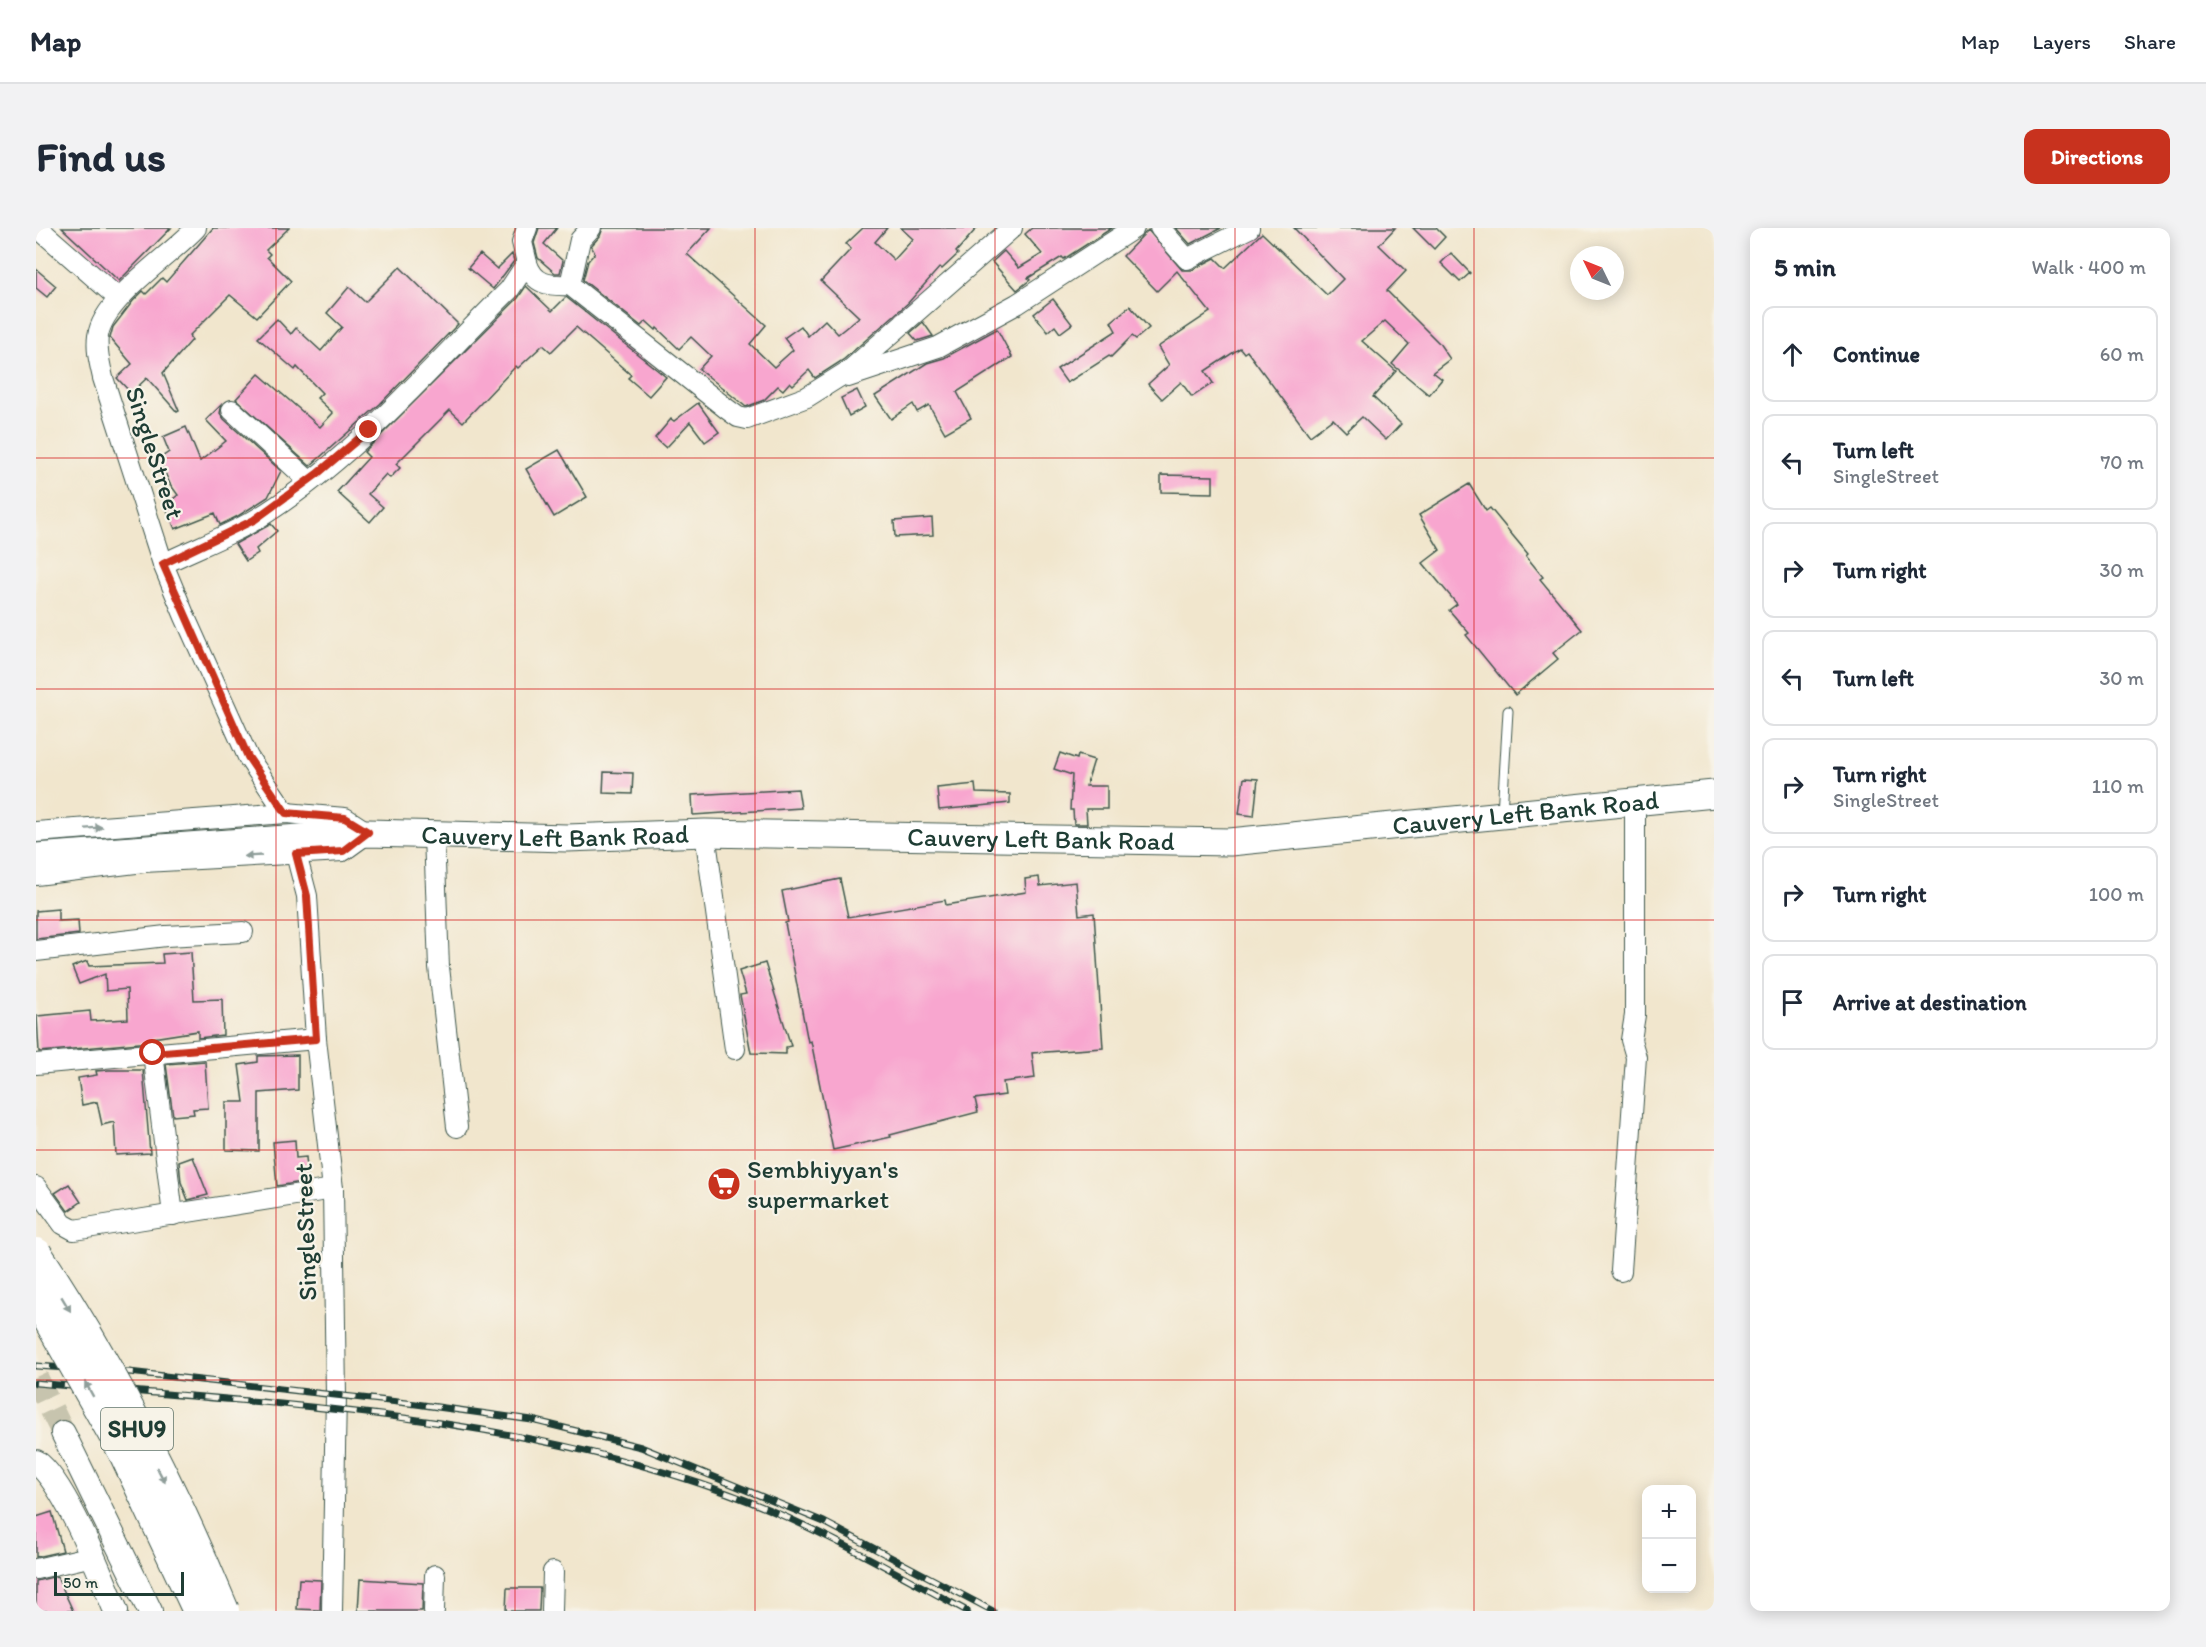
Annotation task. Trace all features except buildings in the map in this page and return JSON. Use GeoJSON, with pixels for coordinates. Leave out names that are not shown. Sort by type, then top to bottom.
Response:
{"type":"FeatureCollection","features":[{"type":"Feature","properties":{"kind":"highway","name":"SHU9"},"geometry":{"type":"LineString","coordinates":[[36,1254],[87,1338],[175,1501],[223,1611]]}},
{"type":"Feature","properties":{"kind":"highway","name":"SHU9"},"geometry":{"type":"LineString","coordinates":[[36,1296],[124,1453],[199,1611]]}},
{"type":"Feature","properties":{"kind":"main road","name":"Cauvery Left Bank Road"},"geometry":{"type":"LineString","coordinates":[[36,857],[368,832],[434,836],[567,838],[705,833],[1230,842],[1502,805],[1635,804],[1714,794]]}},
{"type":"Feature","properties":{"kind":"street"},"geometry":{"type":"LineString","coordinates":[[38,228],[118,298]]}},
{"type":"Feature","properties":{"kind":"street","name":"SingleStreet"},"geometry":{"type":"LineString","coordinates":[[196,228],[118,298],[102,320],[97,349],[103,378],[163,564],[248,757],[286,813]]}},
{"type":"Feature","properties":{"kind":"street"},"geometry":{"type":"LineString","coordinates":[[527,228],[522,242],[529,271],[542,283],[548,286],[570,285],[741,418],[752,418],[831,383],[938,347],[1017,304],[1134,228]]}},
{"type":"Feature","properties":{"kind":"street"},"geometry":{"type":"LineString","coordinates":[[831,383],[850,370],[1012,228]]}},
{"type":"Feature","properties":{"kind":"street"},"geometry":{"type":"LineString","coordinates":[[1160,228],[1187,259],[1249,228]]}},
{"type":"Feature","properties":{"kind":"street"},"geometry":{"type":"LineString","coordinates":[[570,285],[579,232]]}},
{"type":"Feature","properties":{"kind":"street"},"geometry":{"type":"LineString","coordinates":[[163,564],[254,520],[309,481],[369,430],[509,290],[527,263]]}},
{"type":"Feature","properties":{"kind":"street"},"geometry":{"type":"LineString","coordinates":[[232,410],[309,481]]}},
{"type":"Feature","properties":{"kind":"street"},"geometry":{"type":"LineString","coordinates":[[1621,1270],[1636,1057],[1631,1040],[1635,1015],[1635,804]]}},
{"type":"Feature","properties":{"kind":"street"},"geometry":{"type":"LineString","coordinates":[[36,832],[286,813],[345,818],[368,832],[343,851],[144,862],[36,875]]}},
{"type":"Feature","properties":{"kind":"street"},"geometry":{"type":"LineString","coordinates":[[705,833],[735,1049]]}},
{"type":"Feature","properties":{"kind":"street"},"geometry":{"type":"LineString","coordinates":[[434,836],[439,967],[457,1127]]}},
{"type":"Feature","properties":{"kind":"street","name":"SingleStreet"},"geometry":{"type":"LineString","coordinates":[[296,854],[307,896],[316,1039],[333,1189],[336,1395],[332,1611]]}},
{"type":"Feature","properties":{"kind":"street"},"geometry":{"type":"LineString","coordinates":[[36,951],[166,936],[243,932]]}},
{"type":"Feature","properties":{"kind":"street"},"geometry":{"type":"LineString","coordinates":[[36,1064],[316,1039]]}},
{"type":"Feature","properties":{"kind":"street"},"geometry":{"type":"LineString","coordinates":[[153,1053],[173,1215]]}},
{"type":"Feature","properties":{"kind":"street"},"geometry":{"type":"LineString","coordinates":[[36,1187],[63,1224],[74,1230],[333,1189]]}},
{"type":"Feature","properties":{"kind":"street"},"geometry":{"type":"LineString","coordinates":[[63,1433],[150,1611]]}},
{"type":"Feature","properties":{"kind":"street"},"geometry":{"type":"LineString","coordinates":[[36,1462],[51,1475],[93,1556],[116,1611]]}},
{"type":"Feature","properties":{"kind":"street"},"geometry":{"type":"LineString","coordinates":[[36,1569],[93,1556]]}},
{"type":"Feature","properties":{"kind":"street"},"geometry":{"type":"LineString","coordinates":[[552,1611],[553,1572]]}},
{"type":"Feature","properties":{"kind":"street"},"geometry":{"type":"LineString","coordinates":[[434,1611],[435,1575]]}},
{"type":"Feature","properties":{"kind":"lane"},"geometry":{"type":"LineString","coordinates":[[1502,805],[1508,711]]}},
{"type":"Feature","properties":{"kind":"tunnel"},"geometry":{"type":"LineString","coordinates":[[36,1377],[63,1433]]}},
{"type":"Feature","properties":{"kind":"railway"},"geometry":{"type":"LineString","coordinates":[[36,1366],[129,1372],[416,1404],[532,1420],[641,1447],[824,1522],[993,1611]]}},
{"type":"Feature","properties":{"kind":"railway"},"geometry":{"type":"LineString","coordinates":[[36,1383],[386,1416],[472,1428],[558,1445],[643,1466],[758,1505],[849,1548],[967,1611]]}},
{"type":"Feature","properties":{"kind":"place","name":"Sembhiyyan's supermarket"},"geometry":{"type":"Point","coordinates":[724,1184]}},
{"type":"Feature","properties":{"kind":"route"},"geometry":{"type":"LineString","coordinates":[[153,1053],[316,1039],[307,896],[296,854],[343,851],[368,832],[345,818],[286,813],[248,757],[163,564],[254,520],[317,474],[369,430]]}}]}
